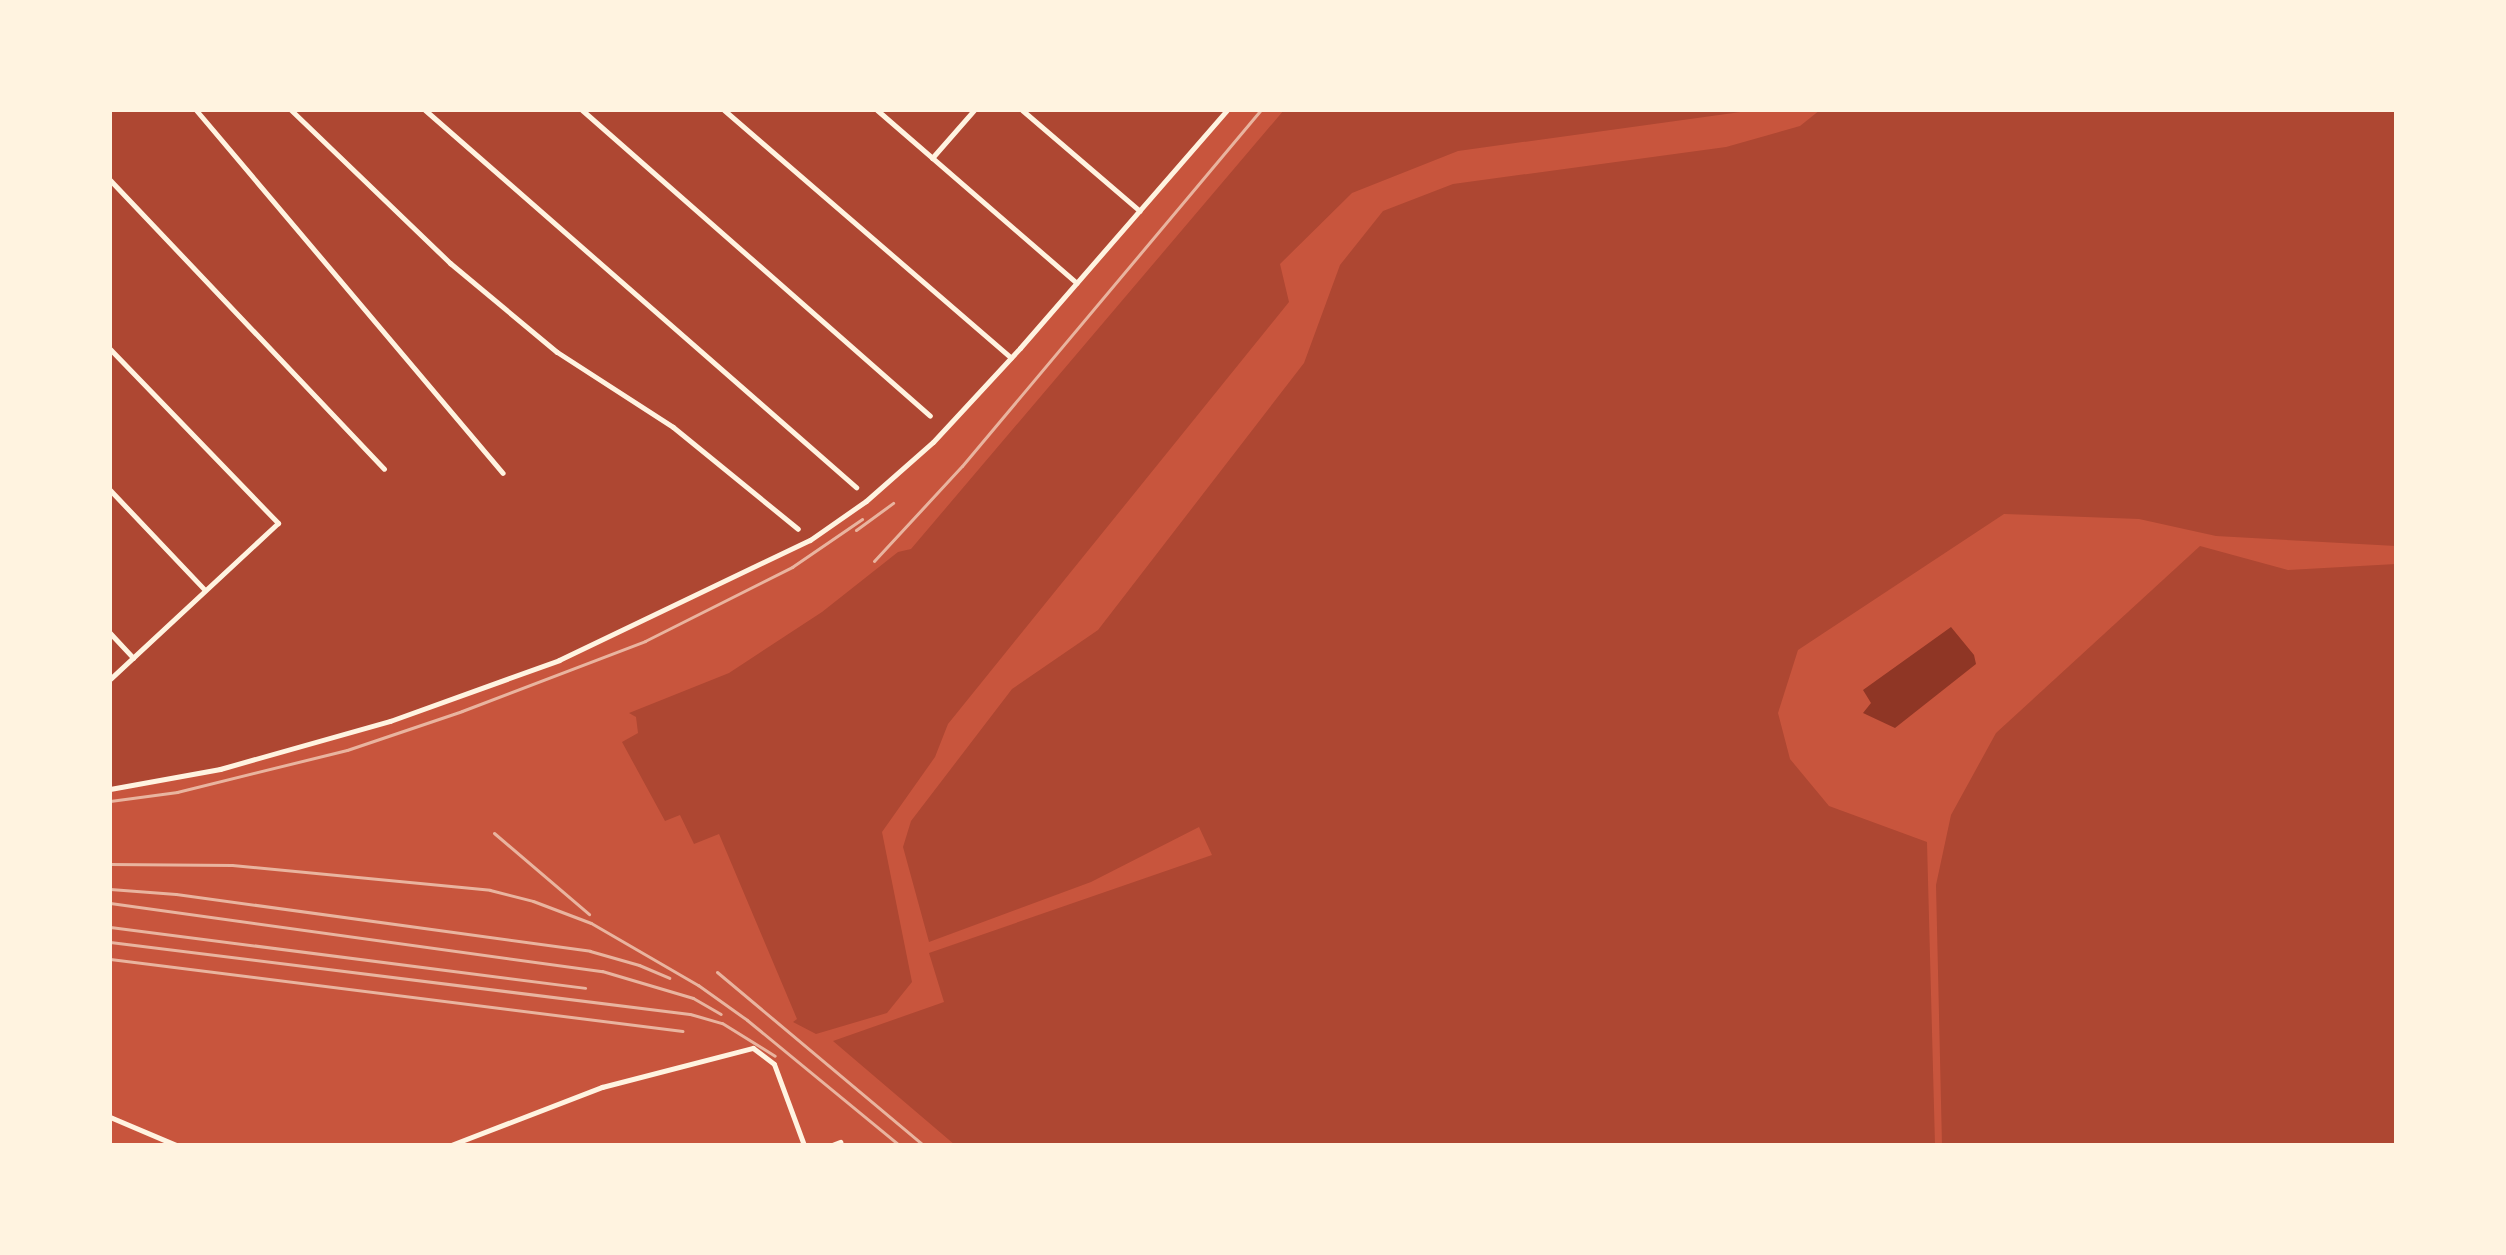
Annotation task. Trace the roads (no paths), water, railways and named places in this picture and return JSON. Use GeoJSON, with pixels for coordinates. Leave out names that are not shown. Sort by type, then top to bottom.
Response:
{"type":"FeatureCollection","features":[{"type":"Feature","properties":{"kind":"street"},"geometry":{"type":"LineString","coordinates":[[196,110],[503,473]]}},
{"type":"Feature","properties":{"kind":"street"},"geometry":{"type":"LineString","coordinates":[[291,110],[450,263],[557,352],[673,427],[798,529]]}},
{"type":"Feature","properties":{"kind":"street"},"geometry":{"type":"LineString","coordinates":[[425,110],[856,487]]}},
{"type":"Feature","properties":{"kind":"street"},"geometry":{"type":"LineString","coordinates":[[582,110],[930,416]]}},
{"type":"Feature","properties":{"kind":"street"},"geometry":{"type":"LineString","coordinates":[[724,110],[1011,358]]}},
{"type":"Feature","properties":{"kind":"street"},"geometry":{"type":"LineString","coordinates":[[877,110],[1077,283]]}},
{"type":"Feature","properties":{"kind":"street"},"geometry":{"type":"LineString","coordinates":[[932,158],[974,110]]}},
{"type":"Feature","properties":{"kind":"street"},"geometry":{"type":"LineString","coordinates":[[1022,110],[1140,211]]}},
{"type":"Feature","properties":{"kind":"street"},"geometry":{"type":"LineString","coordinates":[[110,789],[220,769],[390,721],[559,660],[770,562],[866,501],[933,442],[1011,358],[1227,110]]}},
{"type":"Feature","properties":{"kind":"street"},"geometry":{"type":"LineString","coordinates":[[110,180],[384,469]]}},
{"type":"Feature","properties":{"kind":"street"},"geometry":{"type":"LineString","coordinates":[[110,349],[278,523],[110,679]]}},
{"type":"Feature","properties":{"kind":"street"},"geometry":{"type":"LineString","coordinates":[[110,490],[205,590]]}},
{"type":"Feature","properties":{"kind":"street"},"geometry":{"type":"LineString","coordinates":[[110,633],[133,658]]}},
{"type":"Feature","properties":{"kind":"street"},"geometry":{"type":"LineString","coordinates":[[451,1145],[602,1087],[753,1048],[774,1064],[804,1145]]}},
{"type":"Feature","properties":{"kind":"street"},"geometry":{"type":"LineString","coordinates":[[110,1117],[176,1145]]}},
{"type":"Feature","properties":{"kind":"street"},"geometry":{"type":"LineString","coordinates":[[832,1145],[840,1142]]}},
{"type":"Feature","properties":{"kind":"railway"},"geometry":{"type":"LineString","coordinates":[[874,561],[962,466],[1261,110]]}},
{"type":"Feature","properties":{"kind":"railway"},"geometry":{"type":"LineString","coordinates":[[856,530],[893,503]]}},
{"type":"Feature","properties":{"kind":"railway"},"geometry":{"type":"LineString","coordinates":[[110,801],[177,792],[347,750],[462,711],[645,641],[792,567],[862,519]]}},
{"type":"Feature","properties":{"kind":"railway"},"geometry":{"type":"LineString","coordinates":[[494,833],[589,914]]}},
{"type":"Feature","properties":{"kind":"railway"},"geometry":{"type":"LineString","coordinates":[[110,864],[232,865],[490,890],[533,901],[591,923],[698,985],[747,1020],[899,1145]]}},
{"type":"Feature","properties":{"kind":"railway"},"geometry":{"type":"LineString","coordinates":[[110,889],[176,894],[590,951],[639,965],[669,978]]}},
{"type":"Feature","properties":{"kind":"railway"},"geometry":{"type":"LineString","coordinates":[[110,903],[602,971],[693,998],[721,1014]]}},
{"type":"Feature","properties":{"kind":"railway"},"geometry":{"type":"LineString","coordinates":[[110,927],[585,988]]}},
{"type":"Feature","properties":{"kind":"railway"},"geometry":{"type":"LineString","coordinates":[[110,942],[690,1014],[722,1023],[775,1056]]}},
{"type":"Feature","properties":{"kind":"railway"},"geometry":{"type":"LineString","coordinates":[[110,959],[682,1031]]}},
{"type":"Feature","properties":{"kind":"railway"},"geometry":{"type":"LineString","coordinates":[[717,972],[923,1145]]}}]}
